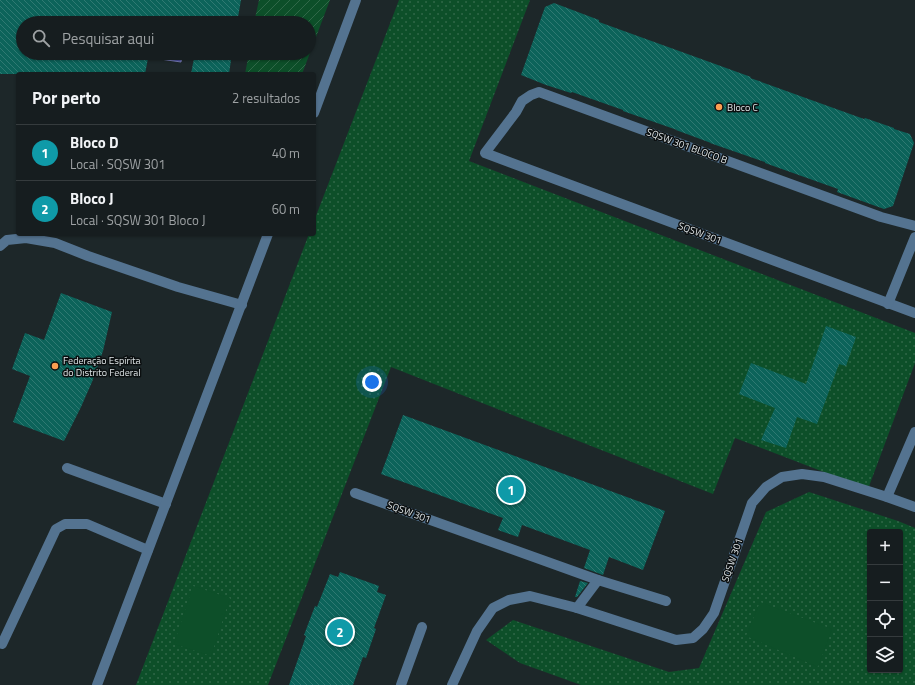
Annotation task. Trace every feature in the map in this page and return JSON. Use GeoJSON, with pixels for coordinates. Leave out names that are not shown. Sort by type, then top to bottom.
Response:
{"type":"FeatureCollection","features":[{"type":"Feature","properties":{"kind":"street"},"geometry":{"type":"LineString","coordinates":[[316,108],[356,0]]}},
{"type":"Feature","properties":{"kind":"street","name":"SQSW 301 BLOCO B"},"geometry":{"type":"LineString","coordinates":[[485,153],[516,112],[522,101],[539,92],[881,217],[915,226]]}},
{"type":"Feature","properties":{"kind":"street","name":"SQSW 301"},"geometry":{"type":"LineString","coordinates":[[485,153],[915,313]]}},
{"type":"Feature","properties":{"kind":"street"},"geometry":{"type":"LineString","coordinates":[[97,685],[267,236]]}},
{"type":"Feature","properties":{"kind":"street"},"geometry":{"type":"LineString","coordinates":[[888,304],[915,237]]}},
{"type":"Feature","properties":{"kind":"street"},"geometry":{"type":"LineString","coordinates":[[0,246],[7,240],[26,238],[55,243],[178,287],[242,305]]}},
{"type":"Feature","properties":{"kind":"street"},"geometry":{"type":"LineString","coordinates":[[887,497],[915,432]]}},
{"type":"Feature","properties":{"kind":"street"},"geometry":{"type":"LineString","coordinates":[[67,468],[166,504]]}},
{"type":"Feature","properties":{"kind":"street","name":"SQSW 301"},"geometry":{"type":"LineString","coordinates":[[452,685],[477,631],[493,608],[509,600],[530,596],[577,608],[676,640],[693,638],[703,629],[714,613],[752,503],[766,487],[782,477],[802,474],[824,477],[915,507]]}},
{"type":"Feature","properties":{"kind":"street","name":"SQSW 301"},"geometry":{"type":"LineString","coordinates":[[355,493],[598,580],[666,601]]}},
{"type":"Feature","properties":{"kind":"street"},"geometry":{"type":"LineString","coordinates":[[2,644],[56,529],[65,524],[87,524],[148,550]]}},
{"type":"Feature","properties":{"kind":"street"},"geometry":{"type":"LineString","coordinates":[[577,608],[598,580]]}},
{"type":"Feature","properties":{"kind":"street"},"geometry":{"type":"LineString","coordinates":[[401,685],[422,627]]}},
{"type":"Feature","properties":{"kind":"green space"},"geometry":{"type":"Polygon","coordinates":[[[259,0],[330,0],[316,37],[316,16],[256,16],[259,0]]]}},
{"type":"Feature","properties":{"kind":"green space"},"geometry":{"type":"Polygon","coordinates":[[[399,0],[530,0],[469,161],[915,333],[915,363],[868,489],[735,438],[713,494],[391,367],[268,685],[136,685],[308,236],[316,236],[316,216],[399,0]]]}},
{"type":"Feature","properties":{"kind":"green space"},"geometry":{"type":"Polygon","coordinates":[[[248,60],[307,60],[303,72],[245,72],[248,60]]]}},
{"type":"Feature","properties":{"kind":"green space"},"geometry":{"type":"Polygon","coordinates":[[[809,492],[915,528],[915,685],[581,685],[520,663],[486,640],[513,620],[669,672],[699,668],[766,512],[809,492]]]}},
{"type":"Feature","properties":{"kind":"green space"},"geometry":{"type":"Polygon","coordinates":[[[193,586],[230,598],[211,656],[174,644],[193,586]]]}},
{"type":"Feature","properties":{"kind":"green space"},"geometry":{"type":"Polygon","coordinates":[[[760,602],[832,629],[818,667],[746,636],[760,602]]]}},
{"type":"Feature","properties":{"kind":"shaded area"},"geometry":{"type":"Polygon","coordinates":[[[167,60],[181,60],[181,62],[167,60]]]}},
{"type":"Feature","properties":{"kind":"building"},"geometry":{"type":"Polygon","coordinates":[[[0,0],[241,0],[238,16],[16,16],[16,60],[148,60],[145,72],[16,72],[16,74],[0,74],[0,0]]]}},
{"type":"Feature","properties":{"kind":"building","name":"Bloco C"},"geometry":{"type":"Polygon","coordinates":[[[554,3],[599,20],[599,22],[751,77],[750,78],[910,134],[914,143],[893,206],[884,209],[837,192],[838,189],[765,162],[623,110],[572,92],[571,93],[546,85],[521,75],[545,7],[554,3]]]}},
{"type":"Feature","properties":{"kind":"building"},"geometry":{"type":"Polygon","coordinates":[[[194,60],[231,60],[229,72],[191,72],[194,60]]]}},
{"type":"Feature","properties":{"kind":"building","name":"Federação Espírita do Distrito Federal"},"geometry":{"type":"Polygon","coordinates":[[[61,293],[112,312],[103,351],[92,382],[64,441],[13,422],[30,376],[12,369],[25,333],[44,340],[61,293]]]}},
{"type":"Feature","properties":{"kind":"building"},"geometry":{"type":"Polygon","coordinates":[[[826,326],[856,337],[846,366],[839,364],[817,424],[797,417],[786,448],[761,440],[775,408],[739,394],[751,363],[806,384],[826,326]]]}},
{"type":"Feature","properties":{"kind":"building"},"geometry":{"type":"Polygon","coordinates":[[[403,415],[665,511],[643,570],[609,557],[603,575],[584,568],[590,550],[522,525],[518,537],[498,530],[503,518],[381,474],[403,415]]]}},
{"type":"Feature","properties":{"kind":"building"},"geometry":{"type":"Polygon","coordinates":[[[340,572],[379,586],[377,592],[386,595],[374,628],[376,629],[366,658],[363,657],[353,685],[289,685],[306,636],[304,635],[315,606],[317,607],[330,574],[338,577],[340,572]]]}},
{"type":"Feature","properties":{"kind":"building"},"geometry":{"type":"Polygon","coordinates":[[[580,581],[588,583],[577,597],[575,597],[580,581]]]}},
{"type":"Feature","properties":{"kind":"place","name":"Bloco C"},"geometry":{"type":"Point","coordinates":[719,107]}},
{"type":"Feature","properties":{"kind":"place","name":"Federação Espírita do Distrito Federal"},"geometry":{"type":"Point","coordinates":[55,366]}},
{"type":"Feature","properties":{"kind":"place","name":"Bloco D"},"geometry":{"type":"Point","coordinates":[511,490]}},
{"type":"Feature","properties":{"kind":"place","name":"Bloco J"},"geometry":{"type":"Point","coordinates":[340,632]}}]}
